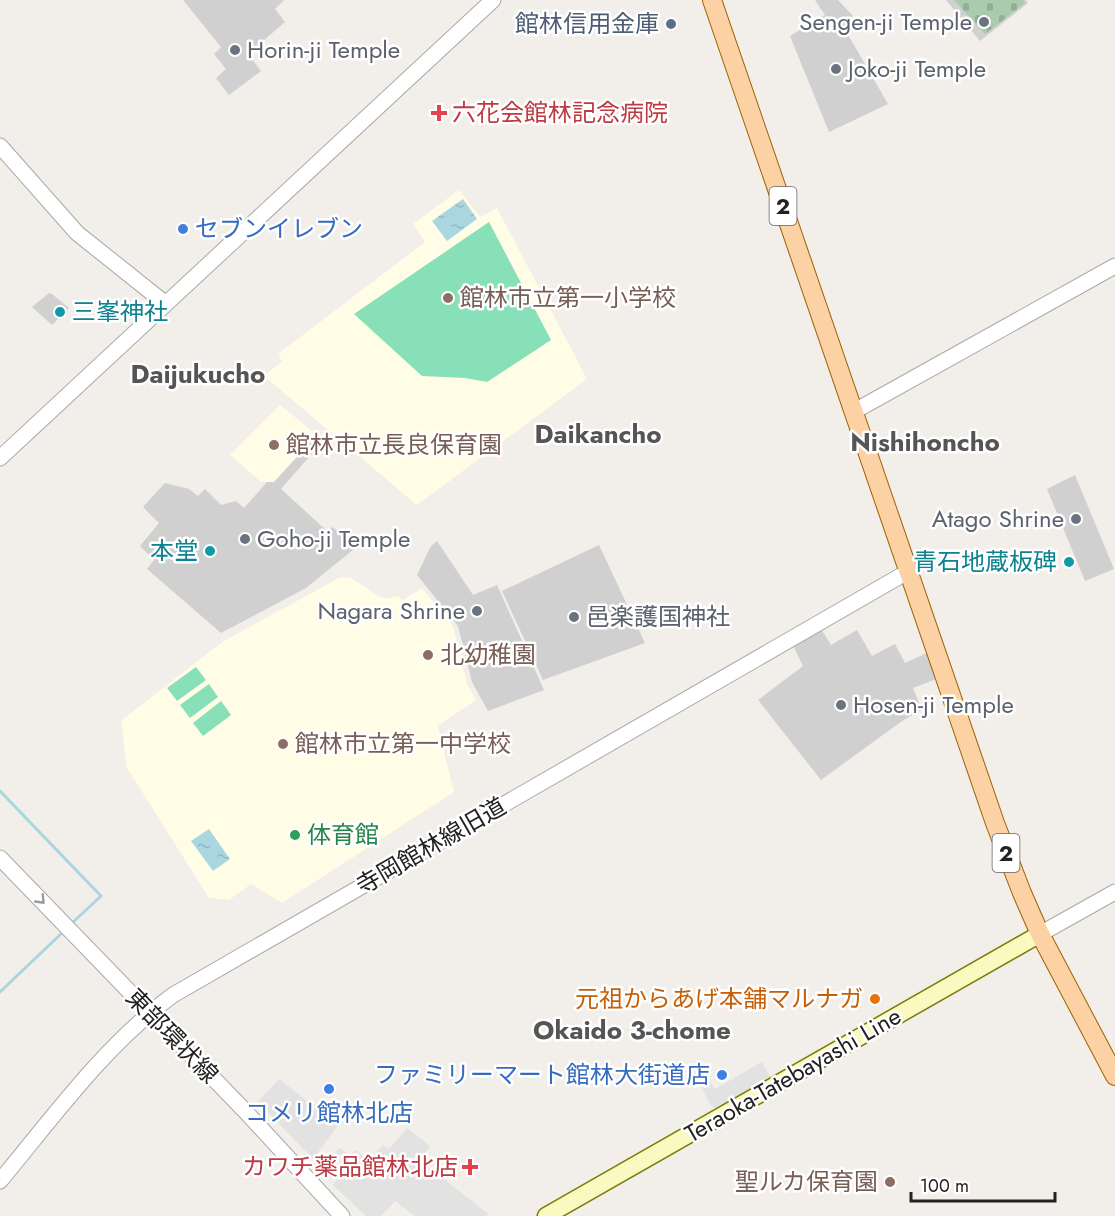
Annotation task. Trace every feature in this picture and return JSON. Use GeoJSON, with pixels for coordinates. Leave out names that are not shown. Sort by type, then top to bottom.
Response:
{"type":"FeatureCollection","features":[{"type":"Feature","properties":{"kind":"main road","name":"2"},"geometry":{"type":"LineString","coordinates":[[712,0],[995,823],[1040,934],[1115,1076]]}},
{"type":"Feature","properties":{"kind":"main road","name":"Teraoka-Tatebayashi Line"},"geometry":{"type":"LineString","coordinates":[[546,1216],[1040,934]]}},
{"type":"Feature","properties":{"kind":"street"},"geometry":{"type":"LineString","coordinates":[[0,458],[494,0]]}},
{"type":"Feature","properties":{"kind":"street"},"geometry":{"type":"LineString","coordinates":[[0,146],[77,233],[166,304]]}},
{"type":"Feature","properties":{"kind":"street"},"geometry":{"type":"LineString","coordinates":[[853,412],[1115,266]]}},
{"type":"Feature","properties":{"kind":"street","name":"寺岡館林線旧道"},"geometry":{"type":"LineString","coordinates":[[0,1180],[89,1074],[150,1012],[183,989],[909,571]]}},
{"type":"Feature","properties":{"kind":"street","name":"東部環状線"},"geometry":{"type":"LineString","coordinates":[[0,858],[150,1012],[342,1216]]}},
{"type":"Feature","properties":{"kind":"street"},"geometry":{"type":"LineString","coordinates":[[1040,934],[1115,892]]}},
{"type":"Feature","properties":{"kind":"shaded area","name":"Horin-ji Temple"},"geometry":{"type":"Polygon","coordinates":[[[183,0],[284,0],[275,9],[285,22],[248,54],[261,71],[229,95],[216,78],[226,69],[214,54],[221,47],[183,0]]]}},
{"type":"Feature","properties":{"kind":"shaded area","name":"Joko-ji Temple"},"geometry":{"type":"Polygon","coordinates":[[[815,0],[838,0],[853,16],[843,26],[888,104],[829,132],[790,36],[825,15],[815,0]]]}},
{"type":"Feature","properties":{"kind":"shaded area","name":"Sengen-ji Temple"},"geometry":{"type":"Polygon","coordinates":[[[946,0],[1026,0],[1028,3],[980,41],[946,0]]]}},
{"type":"Feature","properties":{"kind":"shaded area","name":"館林市立第一小学校"},"geometry":{"type":"Polygon","coordinates":[[[459,190],[480,217],[497,208],[587,379],[417,505],[264,376],[282,361],[278,354],[425,242],[413,224],[459,190]]]}},
{"type":"Feature","properties":{"kind":"shaded area"},"geometry":{"type":"Polygon","coordinates":[[[49,293],[69,308],[52,325],[32,307],[49,293]]]}},
{"type":"Feature","properties":{"kind":"shaded area","name":"館林市立長良保育園"},"geometry":{"type":"Polygon","coordinates":[[[280,405],[317,435],[274,482],[261,482],[230,455],[280,405]]]}},
{"type":"Feature","properties":{"kind":"shaded area","name":"Goho-ji Temple"},"geometry":{"type":"Polygon","coordinates":[[[317,435],[323,441],[281,489],[327,531],[333,527],[354,549],[306,588],[221,633],[147,569],[154,560],[140,546],[159,523],[143,507],[165,483],[189,489],[198,496],[205,489],[221,505],[236,501],[244,508],[267,482],[274,482],[317,435]]]}},
{"type":"Feature","properties":{"kind":"shaded area","name":"Atago Shrine"},"geometry":{"type":"Polygon","coordinates":[[[1075,475],[1114,569],[1085,581],[1047,489],[1075,475]]]}},
{"type":"Feature","properties":{"kind":"shaded area","name":"Nagara Shrine"},"geometry":{"type":"Polygon","coordinates":[[[437,541],[473,595],[497,585],[544,690],[488,711],[472,682],[458,626],[417,575],[431,546],[437,541]]]}},
{"type":"Feature","properties":{"kind":"shaded area","name":"邑楽護国神社"},"geometry":{"type":"Polygon","coordinates":[[[599,545],[645,643],[543,680],[502,591],[599,545]]]}},
{"type":"Feature","properties":{"kind":"shaded area","name":"館林市立第一中学校"},"geometry":{"type":"Polygon","coordinates":[[[350,577],[380,597],[399,596],[402,601],[422,588],[453,626],[467,684],[476,700],[439,725],[437,723],[454,792],[282,903],[251,884],[229,900],[209,898],[127,768],[121,721],[222,642],[339,578],[350,577]]]}},
{"type":"Feature","properties":{"kind":"shaded area","name":"Hosen-ji Temple"},"geometry":{"type":"Polygon","coordinates":[[[820,627],[831,645],[857,630],[872,656],[895,644],[905,663],[929,652],[939,678],[913,688],[922,710],[902,721],[821,780],[758,700],[803,666],[792,643],[820,627]]]}},
{"type":"Feature","properties":{"kind":"shaded area"},"geometry":{"type":"Polygon","coordinates":[[[762,1062],[771,1079],[718,1108],[712,1107],[699,1083],[708,1078],[715,1089],[762,1062]]]}},
{"type":"Feature","properties":{"kind":"shaded area"},"geometry":{"type":"Polygon","coordinates":[[[279,1079],[338,1125],[313,1159],[258,1102],[279,1079]]]}},
{"type":"Feature","properties":{"kind":"shaded area"},"geometry":{"type":"Polygon","coordinates":[[[407,1128],[430,1146],[420,1160],[488,1214],[486,1216],[415,1216],[395,1201],[381,1216],[366,1216],[333,1185],[344,1171],[338,1166],[344,1158],[335,1152],[339,1148],[350,1155],[355,1150],[369,1160],[383,1145],[389,1149],[407,1128]]]}},
{"type":"Feature","properties":{"kind":"green space","name":"Sengen-ji Temple"},"geometry":{"type":"Polygon","coordinates":[[[954,0],[1023,0],[1025,3],[985,34],[954,0]]]}},
{"type":"Feature","properties":{"kind":"green space"},"geometry":{"type":"Polygon","coordinates":[[[489,222],[551,340],[487,382],[465,378],[422,376],[354,314],[489,222]]]}},
{"type":"Feature","properties":{"kind":"green space"},"geometry":{"type":"Polygon","coordinates":[[[196,667],[206,680],[177,701],[167,688],[196,667]]]}},
{"type":"Feature","properties":{"kind":"green space"},"geometry":{"type":"Polygon","coordinates":[[[209,684],[218,697],[190,718],[180,705],[209,684]]]}},
{"type":"Feature","properties":{"kind":"green space"},"geometry":{"type":"Polygon","coordinates":[[[221,701],[231,715],[203,736],[193,723],[221,701]]]}},
{"type":"Feature","properties":{"kind":"water"},"geometry":{"type":"Polygon","coordinates":[[[463,199],[477,219],[447,241],[432,221],[463,199]]]}},
{"type":"Feature","properties":{"kind":"water"},"geometry":{"type":"Polygon","coordinates":[[[209,829],[230,859],[213,871],[191,841],[209,829]]]}},
{"type":"Feature","properties":{"kind":"waterway"},"geometry":{"type":"LineString","coordinates":[[0,791],[101,896],[71,924]]}},
{"type":"Feature","properties":{"kind":"waterway"},"geometry":{"type":"LineString","coordinates":[[0,992],[64,931]]}},
{"type":"Feature","properties":{"kind":"place","name":"Sengen-ji Temple"},"geometry":{"type":"Point","coordinates":[984,22]}},
{"type":"Feature","properties":{"kind":"place","name":"館林信用金庫"},"geometry":{"type":"Point","coordinates":[671,24]}},
{"type":"Feature","properties":{"kind":"place","name":"Horin-ji Temple"},"geometry":{"type":"Point","coordinates":[235,50]}},
{"type":"Feature","properties":{"kind":"place","name":"Joko-ji Temple"},"geometry":{"type":"Point","coordinates":[836,69]}},
{"type":"Feature","properties":{"kind":"place","name":"六花会館林記念病院"},"geometry":{"type":"Point","coordinates":[439,113]}},
{"type":"Feature","properties":{"kind":"place","name":"セブンイレブン"},"geometry":{"type":"Point","coordinates":[183,229]}},
{"type":"Feature","properties":{"kind":"place","name":"館林市立第一小学校"},"geometry":{"type":"Point","coordinates":[448,298]}},
{"type":"Feature","properties":{"kind":"place","name":"三峯神社"},"geometry":{"type":"Point","coordinates":[60,312]}},
{"type":"Feature","properties":{"kind":"place","name":"館林市立長良保育園"},"geometry":{"type":"Point","coordinates":[274,445]}},
{"type":"Feature","properties":{"kind":"place","name":"Atago Shrine"},"geometry":{"type":"Point","coordinates":[1076,519]}},
{"type":"Feature","properties":{"kind":"place","name":"Goho-ji Temple"},"geometry":{"type":"Point","coordinates":[245,539]}},
{"type":"Feature","properties":{"kind":"place","name":"本堂"},"geometry":{"type":"Point","coordinates":[210,551]}},
{"type":"Feature","properties":{"kind":"place","name":"青石地蔵板碑"},"geometry":{"type":"Point","coordinates":[1069,562]}},
{"type":"Feature","properties":{"kind":"place","name":"Nagara Shrine"},"geometry":{"type":"Point","coordinates":[477,611]}},
{"type":"Feature","properties":{"kind":"place","name":"邑楽護国神社"},"geometry":{"type":"Point","coordinates":[574,617]}},
{"type":"Feature","properties":{"kind":"place","name":"北幼稚園"},"geometry":{"type":"Point","coordinates":[428,655]}},
{"type":"Feature","properties":{"kind":"place","name":"Hosen-ji Temple"},"geometry":{"type":"Point","coordinates":[841,705]}},
{"type":"Feature","properties":{"kind":"place","name":"館林市立第一中学校"},"geometry":{"type":"Point","coordinates":[283,744]}},
{"type":"Feature","properties":{"kind":"place","name":"体育館"},"geometry":{"type":"Point","coordinates":[295,835]}},
{"type":"Feature","properties":{"kind":"place","name":"元祖からあげ本舗マルナガ"},"geometry":{"type":"Point","coordinates":[875,999]}},
{"type":"Feature","properties":{"kind":"place","name":"ファミリーマート館林大街道店"},"geometry":{"type":"Point","coordinates":[722,1075]}},
{"type":"Feature","properties":{"kind":"place","name":"コメリ館林北店"},"geometry":{"type":"Point","coordinates":[329,1089]}},
{"type":"Feature","properties":{"kind":"place","name":"カワチ薬品館林北店"},"geometry":{"type":"Point","coordinates":[470,1167]}},
{"type":"Feature","properties":{"kind":"place","name":"聖ルカ保育園"},"geometry":{"type":"Point","coordinates":[890,1182]}},
{"type":"Feature","properties":{"kind":"district","name":"Daijukucho"},"geometry":{"type":"Point","coordinates":[198,374]}},
{"type":"Feature","properties":{"kind":"district","name":"Daikancho"},"geometry":{"type":"Point","coordinates":[598,434]}},
{"type":"Feature","properties":{"kind":"district","name":"Nishihoncho"},"geometry":{"type":"Point","coordinates":[925,442]}},
{"type":"Feature","properties":{"kind":"district","name":"Okaido 3-chome"},"geometry":{"type":"Point","coordinates":[632,1030]}}]}
